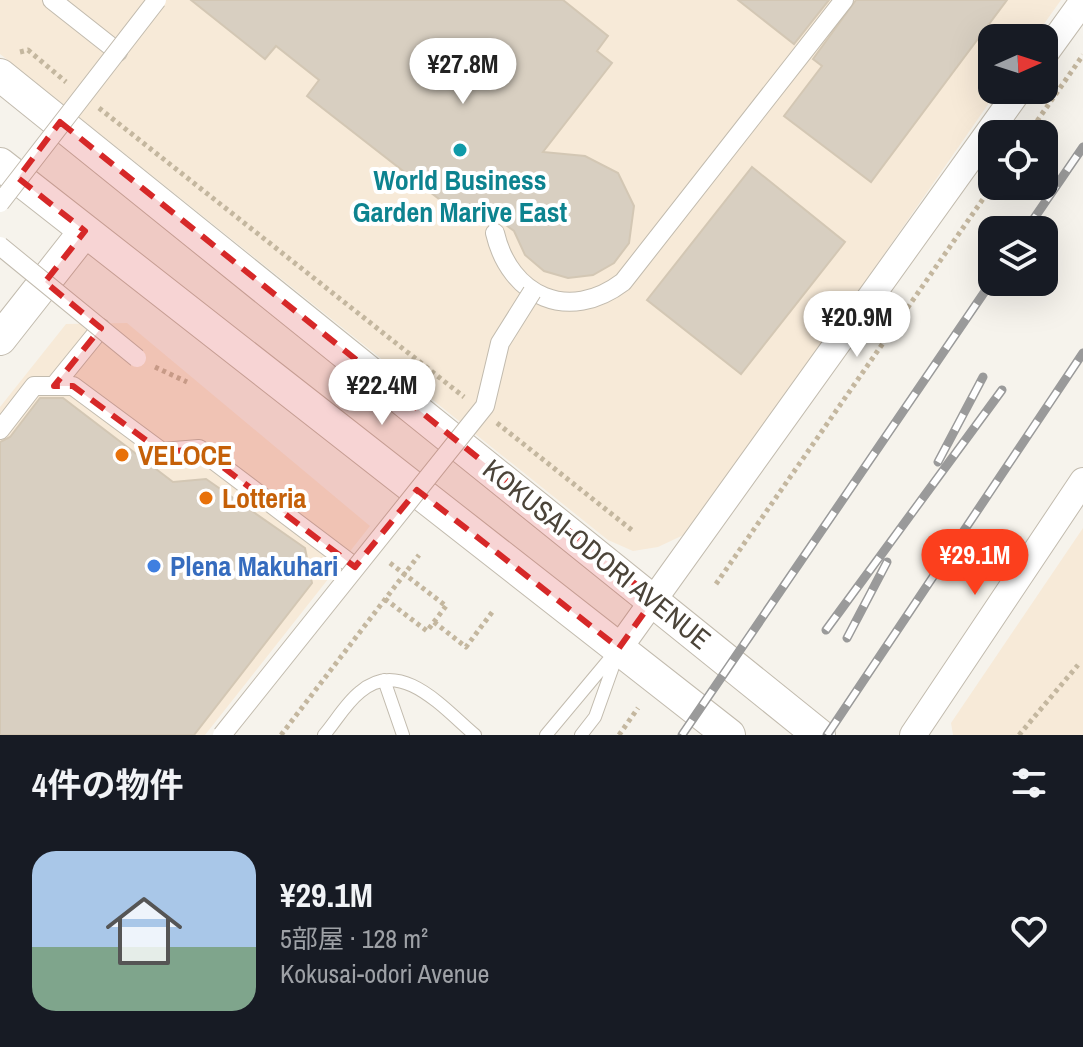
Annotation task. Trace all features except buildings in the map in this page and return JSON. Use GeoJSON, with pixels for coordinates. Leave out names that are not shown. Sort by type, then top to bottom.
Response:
{"type":"FeatureCollection","features":[{"type":"Feature","properties":{"kind":"street"},"geometry":{"type":"LineString","coordinates":[[52,0],[118,52]]}},
{"type":"Feature","properties":{"kind":"street"},"geometry":{"type":"LineString","coordinates":[[0,203],[157,0]]}},
{"type":"Feature","properties":{"kind":"street"},"geometry":{"type":"LineString","coordinates":[[495,233],[510,272],[532,292],[562,301],[585,301],[605,296],[623,282],[844,0]]}},
{"type":"Feature","properties":{"kind":"street"},"geometry":{"type":"LineString","coordinates":[[1058,36],[1083,1]]}},
{"type":"Feature","properties":{"kind":"street","name":"KOKUSAI-ODORI AVENUE"},"geometry":{"type":"LineString","coordinates":[[4,60],[819,735]]}},
{"type":"Feature","properties":{"kind":"street"},"geometry":{"type":"LineString","coordinates":[[619,648],[1009,104]]}},
{"type":"Feature","properties":{"kind":"street","name":"KOKUSAI-ODORI AVENUE"},"geometry":{"type":"LineString","coordinates":[[0,164],[729,735]]}},
{"type":"Feature","properties":{"kind":"street"},"geometry":{"type":"LineString","coordinates":[[0,339],[85,231]]}},
{"type":"Feature","properties":{"kind":"street"},"geometry":{"type":"LineString","coordinates":[[0,246],[137,358]]}},
{"type":"Feature","properties":{"kind":"street"},"geometry":{"type":"LineString","coordinates":[[222,735],[485,406],[500,343],[532,292]]}},
{"type":"Feature","properties":{"kind":"street"},"geometry":{"type":"LineString","coordinates":[[54,386],[101,328]]}},
{"type":"Feature","properties":{"kind":"street"},"geometry":{"type":"LineString","coordinates":[[0,430],[34,386],[73,386],[162,452],[199,449],[355,567]]}},
{"type":"Feature","properties":{"kind":"street"},"geometry":{"type":"LineString","coordinates":[[913,735],[1083,481]]}},
{"type":"Feature","properties":{"kind":"lane"},"geometry":{"type":"LineString","coordinates":[[546,735],[619,648]]}},
{"type":"Feature","properties":{"kind":"lane"},"geometry":{"type":"LineString","coordinates":[[581,735],[595,717],[619,648]]}},
{"type":"Feature","properties":{"kind":"lane"},"geometry":{"type":"LineString","coordinates":[[324,735],[360,692],[384,680],[414,684],[475,735]]}},
{"type":"Feature","properties":{"kind":"lane"},"geometry":{"type":"LineString","coordinates":[[384,680],[403,735]]}},
{"type":"Feature","properties":{"kind":"path"},"geometry":{"type":"LineString","coordinates":[[4,60],[28,50],[70,85]]}},
{"type":"Feature","properties":{"kind":"path"},"geometry":{"type":"LineString","coordinates":[[1038,120],[1083,55]]}},
{"type":"Feature","properties":{"kind":"path"},"geometry":{"type":"LineString","coordinates":[[91,102],[472,404]]}},
{"type":"Feature","properties":{"kind":"path"},"geometry":{"type":"LineString","coordinates":[[716,584],[982,200]]}},
{"type":"Feature","properties":{"kind":"path"},"geometry":{"type":"LineString","coordinates":[[411,355],[416,370]]}},
{"type":"Feature","properties":{"kind":"path"},"geometry":{"type":"LineString","coordinates":[[137,358],[187,382]]}},
{"type":"Feature","properties":{"kind":"path"},"geometry":{"type":"LineString","coordinates":[[485,413],[633,531]]}},
{"type":"Feature","properties":{"kind":"path"},"geometry":{"type":"LineString","coordinates":[[370,547],[446,606],[427,631],[385,599]]}},
{"type":"Feature","properties":{"kind":"path"},"geometry":{"type":"LineString","coordinates":[[281,735],[419,555]]}},
{"type":"Feature","properties":{"kind":"path"},"geometry":{"type":"LineString","coordinates":[[434,622],[466,647],[493,611]]}},
{"type":"Feature","properties":{"kind":"path"},"geometry":{"type":"LineString","coordinates":[[1019,735],[1078,665]]}},
{"type":"Feature","properties":{"kind":"path"},"geometry":{"type":"LineString","coordinates":[[619,735],[638,708]]}},
{"type":"Feature","properties":{"kind":"highlighted area"},"geometry":{"type":"Polygon","coordinates":[[[60,122],[654,599],[619,648],[417,490],[355,567],[199,449],[162,452],[73,386],[54,386],[101,328],[45,282],[85,231],[18,178],[60,122]]]}},
{"type":"Feature","properties":{"kind":"shaded area"},"geometry":{"type":"Polygon","coordinates":[[[0,0],[1061,0],[1044,24],[978,24],[978,104],[988,104],[692,531],[658,547],[633,551],[608,540],[0,54],[0,0]]]}},
{"type":"Feature","properties":{"kind":"shaded area","name":"Plena Makuhari"},"geometry":{"type":"Polygon","coordinates":[[[127,323],[370,526],[205,735],[0,735],[0,407],[66,324],[127,323]]]}},
{"type":"Feature","properties":{"kind":"shaded area"},"geometry":{"type":"Polygon","coordinates":[[[1083,528],[1083,735],[953,735],[951,723],[1083,528]]]}},
{"type":"Feature","properties":{"kind":"railway"},"geometry":{"type":"LineString","coordinates":[[1036,216],[1083,147]]}},
{"type":"Feature","properties":{"kind":"railway"},"geometry":{"type":"LineString","coordinates":[[682,735],[982,296]]}},
{"type":"Feature","properties":{"kind":"railway"},"geometry":{"type":"LineString","coordinates":[[827,735],[1083,353]]}},
{"type":"Feature","properties":{"kind":"railway"},"geometry":{"type":"LineString","coordinates":[[938,462],[983,377]]}},
{"type":"Feature","properties":{"kind":"railway"},"geometry":{"type":"LineString","coordinates":[[826,630],[1002,390]]}},
{"type":"Feature","properties":{"kind":"railway"},"geometry":{"type":"LineString","coordinates":[[847,638],[887,562]]}},
{"type":"Feature","properties":{"kind":"place","name":"World Business Garden Marive East"},"geometry":{"type":"Point","coordinates":[460,150]}},
{"type":"Feature","properties":{"kind":"place","name":"VELOCE"},"geometry":{"type":"Point","coordinates":[122,455]}},
{"type":"Feature","properties":{"kind":"place","name":"Lotteria"},"geometry":{"type":"Point","coordinates":[206,498]}},
{"type":"Feature","properties":{"kind":"place","name":"Plena Makuhari"},"geometry":{"type":"Point","coordinates":[154,566]}}]}
